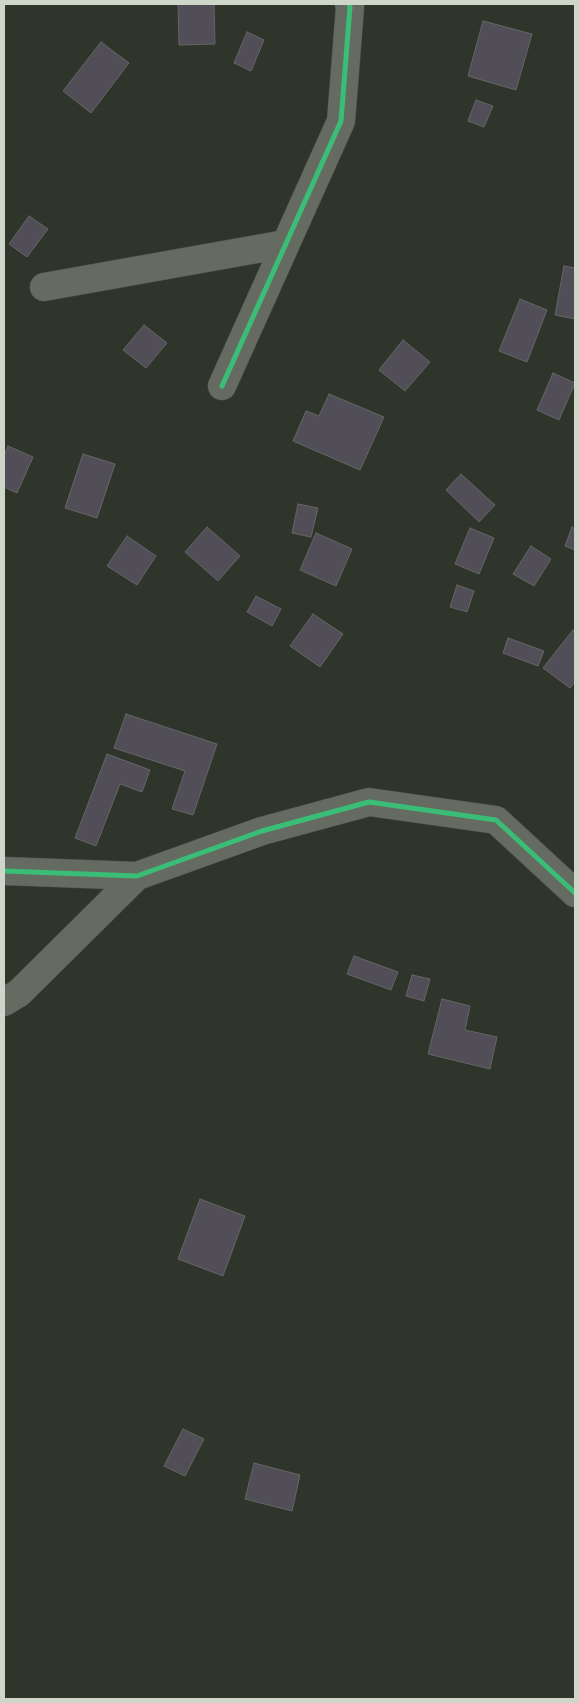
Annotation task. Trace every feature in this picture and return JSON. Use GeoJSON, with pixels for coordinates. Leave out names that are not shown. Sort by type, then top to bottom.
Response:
{"type":"FeatureCollection","features":[{"type":"Feature","properties":{"kind":"street"},"geometry":{"type":"LineString","coordinates":[[222,386],[340,121],[349,4]]}},
{"type":"Feature","properties":{"kind":"street"},"geometry":{"type":"LineString","coordinates":[[44,287],[285,244]]}},
{"type":"Feature","properties":{"kind":"street"},"geometry":{"type":"LineString","coordinates":[[4,871],[137,876],[262,831],[369,802],[496,820],[575,893]]}},
{"type":"Feature","properties":{"kind":"street"},"geometry":{"type":"LineString","coordinates":[[4,1002],[19,993],[137,876]]}},
{"type":"Feature","properties":{"kind":"building"},"geometry":{"type":"Polygon","coordinates":[[[178,4],[214,4],[215,44],[179,45],[178,4]]]}},
{"type":"Feature","properties":{"kind":"building"},"geometry":{"type":"Polygon","coordinates":[[[483,21],[532,34],[516,90],[468,76],[483,21]]]}},
{"type":"Feature","properties":{"kind":"building"},"geometry":{"type":"Polygon","coordinates":[[[247,32],[264,40],[251,71],[234,63],[247,32]]]}},
{"type":"Feature","properties":{"kind":"building"},"geometry":{"type":"Polygon","coordinates":[[[101,42],[129,63],[91,113],[63,91],[101,42]]]}},
{"type":"Feature","properties":{"kind":"building"},"geometry":{"type":"Polygon","coordinates":[[[476,100],[493,106],[484,127],[468,121],[476,100]]]}},
{"type":"Feature","properties":{"kind":"building"},"geometry":{"type":"Polygon","coordinates":[[[29,216],[48,229],[27,257],[9,244],[29,216]]]}},
{"type":"Feature","properties":{"kind":"building"},"geometry":{"type":"Polygon","coordinates":[[[564,266],[575,268],[575,319],[555,315],[564,266]]]}},
{"type":"Feature","properties":{"kind":"building"},"geometry":{"type":"Polygon","coordinates":[[[520,299],[547,310],[527,362],[499,351],[520,299]]]}},
{"type":"Feature","properties":{"kind":"building"},"geometry":{"type":"Polygon","coordinates":[[[144,325],[167,343],[146,368],[123,350],[144,325]]]}},
{"type":"Feature","properties":{"kind":"building"},"geometry":{"type":"Polygon","coordinates":[[[403,340],[430,362],[405,391],[379,370],[403,340]]]}},
{"type":"Feature","properties":{"kind":"building"},"geometry":{"type":"Polygon","coordinates":[[[553,373],[575,383],[559,420],[537,410],[553,373]]]}},
{"type":"Feature","properties":{"kind":"building"},"geometry":{"type":"Polygon","coordinates":[[[329,394],[384,417],[360,470],[293,441],[306,411],[319,416],[329,394]]]}},
{"type":"Feature","properties":{"kind":"building"},"geometry":{"type":"Polygon","coordinates":[[[8,446],[33,457],[17,493],[4,487],[4,456],[8,446]]]}},
{"type":"Feature","properties":{"kind":"building"},"geometry":{"type":"Polygon","coordinates":[[[83,454],[115,464],[97,518],[65,508],[83,454]]]}},
{"type":"Feature","properties":{"kind":"building"},"geometry":{"type":"Polygon","coordinates":[[[461,474],[495,505],[479,522],[446,490],[461,474]]]}},
{"type":"Feature","properties":{"kind":"building"},"geometry":{"type":"Polygon","coordinates":[[[298,504],[318,508],[311,537],[292,533],[298,504]]]}},
{"type":"Feature","properties":{"kind":"building"},"geometry":{"type":"Polygon","coordinates":[[[207,527],[240,556],[218,581],[185,552],[207,527]]]}},
{"type":"Feature","properties":{"kind":"building"},"geometry":{"type":"Polygon","coordinates":[[[572,527],[575,529],[575,550],[565,546],[572,527]]]}},
{"type":"Feature","properties":{"kind":"building"},"geometry":{"type":"Polygon","coordinates":[[[470,528],[494,538],[479,574],[455,564],[470,528]]]}},
{"type":"Feature","properties":{"kind":"building"},"geometry":{"type":"Polygon","coordinates":[[[316,533],[352,549],[336,586],[300,570],[316,533]]]}},
{"type":"Feature","properties":{"kind":"building"},"geometry":{"type":"Polygon","coordinates":[[[127,536],[156,556],[137,585],[107,566],[127,536]]]}},
{"type":"Feature","properties":{"kind":"building"},"geometry":{"type":"Polygon","coordinates":[[[531,546],[551,559],[534,586],[513,574],[531,546]]]}},
{"type":"Feature","properties":{"kind":"building"},"geometry":{"type":"Polygon","coordinates":[[[457,585],[474,591],[467,612],[450,607],[457,585]]]}},
{"type":"Feature","properties":{"kind":"building"},"geometry":{"type":"Polygon","coordinates":[[[256,596],[281,609],[272,626],[247,612],[256,596]]]}},
{"type":"Feature","properties":{"kind":"building"},"geometry":{"type":"Polygon","coordinates":[[[313,614],[343,634],[320,667],[290,646],[313,614]]]}},
{"type":"Feature","properties":{"kind":"building"},"geometry":{"type":"Polygon","coordinates":[[[573,630],[575,632],[575,682],[570,688],[543,668],[573,630]]]}},
{"type":"Feature","properties":{"kind":"building"},"geometry":{"type":"Polygon","coordinates":[[[508,638],[544,651],[538,666],[503,653],[508,638]]]}},
{"type":"Feature","properties":{"kind":"building"},"geometry":{"type":"Polygon","coordinates":[[[126,714],[217,744],[193,815],[172,809],[185,771],[114,748],[126,714]]]}},
{"type":"Feature","properties":{"kind":"building"},"geometry":{"type":"Polygon","coordinates":[[[107,754],[150,770],[142,792],[120,784],[96,846],[75,838],[107,754]]]}},
{"type":"Feature","properties":{"kind":"building"},"geometry":{"type":"Polygon","coordinates":[[[354,956],[398,972],[391,990],[347,974],[354,956]]]}},
{"type":"Feature","properties":{"kind":"building"},"geometry":{"type":"Polygon","coordinates":[[[412,975],[430,979],[424,1001],[406,996],[412,975]]]}},
{"type":"Feature","properties":{"kind":"building"},"geometry":{"type":"Polygon","coordinates":[[[442,999],[470,1006],[465,1030],[497,1037],[490,1069],[428,1054],[442,999]]]}},
{"type":"Feature","properties":{"kind":"building"},"geometry":{"type":"Polygon","coordinates":[[[200,1199],[245,1216],[223,1276],[178,1259],[200,1199]]]}},
{"type":"Feature","properties":{"kind":"building"},"geometry":{"type":"Polygon","coordinates":[[[183,1429],[204,1439],[185,1476],[164,1466],[183,1429]]]}},
{"type":"Feature","properties":{"kind":"building"},"geometry":{"type":"Polygon","coordinates":[[[254,1463],[300,1475],[292,1511],[245,1499],[254,1463]]]}},
{"type":"Feature","properties":{"kind":"cycle path"},"geometry":{"type":"LineString","coordinates":[[222,386],[341,121],[349,4]]}},
{"type":"Feature","properties":{"kind":"cycle path"},"geometry":{"type":"LineString","coordinates":[[4,871],[137,876],[262,831],[369,802],[496,820],[575,893]]}}]}
